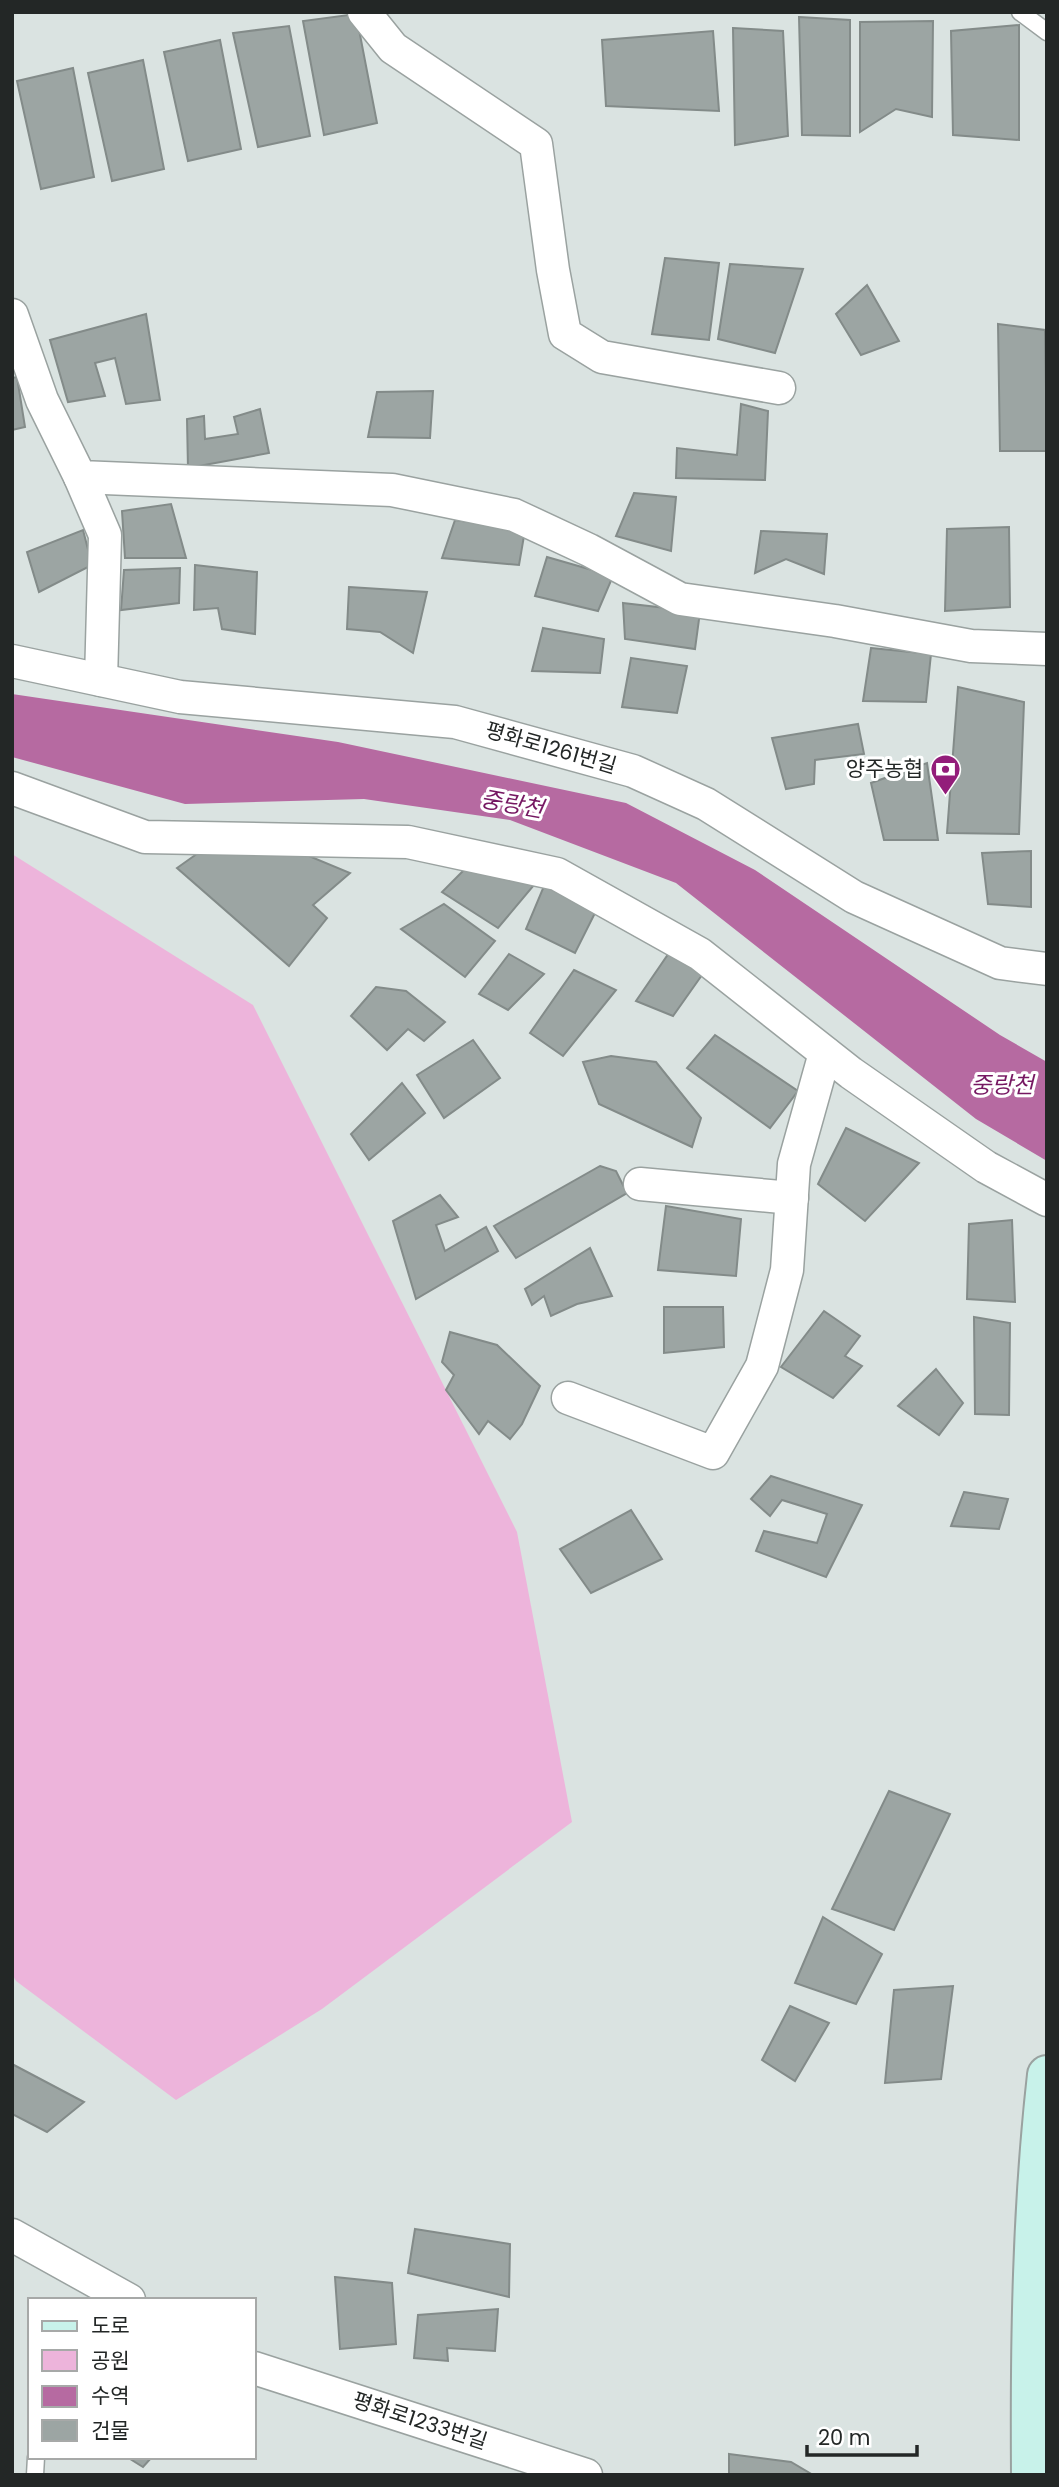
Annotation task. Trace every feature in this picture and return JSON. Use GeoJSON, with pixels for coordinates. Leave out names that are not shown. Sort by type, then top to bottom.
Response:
{"type":"FeatureCollection","features":[{"type":"Feature","properties":{"kind":"main road"},"geometry":{"type":"LineString","coordinates":[[1031,2475],[1032,2253],[1047,2075]]}},
{"type":"Feature","properties":{"kind":"street"},"geometry":{"type":"LineString","coordinates":[[363,12],[393,48],[536,144],[553,270],[565,334],[602,357],[779,388]]}},
{"type":"Feature","properties":{"kind":"street"},"geometry":{"type":"LineString","coordinates":[[15,332],[42,400],[105,534],[101,680]]}},
{"type":"Feature","properties":{"kind":"street"},"geometry":{"type":"LineString","coordinates":[[80,477],[392,490],[514,516],[589,550],[680,598],[835,621],[971,646],[1047,649]]}},
{"type":"Feature","properties":{"kind":"street","name":"평화로1261번길"},"geometry":{"type":"LineString","coordinates":[[12,661],[180,697],[455,722],[633,771],[706,804],[854,897],[1000,963],[1047,969]]}},
{"type":"Feature","properties":{"kind":"street"},"geometry":{"type":"LineString","coordinates":[[12,788],[145,837],[408,842],[557,874],[700,954],[825,1053],[986,1167],[1047,1200]]}},
{"type":"Feature","properties":{"kind":"street"},"geometry":{"type":"LineString","coordinates":[[568,1398],[713,1453],[762,1366],[787,1270],[794,1164],[825,1053]]}},
{"type":"Feature","properties":{"kind":"street"},"geometry":{"type":"LineString","coordinates":[[640,1184],[792,1198]]}},
{"type":"Feature","properties":{"kind":"street"},"geometry":{"type":"LineString","coordinates":[[25,2242],[125,2298]]}},
{"type":"Feature","properties":{"kind":"street","name":"평화로1233번길"},"geometry":{"type":"LineString","coordinates":[[256,2369],[586,2475]]}},
{"type":"Feature","properties":{"kind":"lane"},"geometry":{"type":"LineString","coordinates":[[1020,12],[1047,32]]}},
{"type":"Feature","properties":{"kind":"lane"},"geometry":{"type":"LineString","coordinates":[[12,2218],[25,2242]]}},
{"type":"Feature","properties":{"kind":"green space"},"geometry":{"type":"Polygon","coordinates":[[[12,854],[253,1005],[517,1532],[572,1822],[322,2009],[176,2100],[16,1981],[12,1974],[12,854]]]}},
{"type":"Feature","properties":{"kind":"water","name":"중랑천"},"geometry":{"type":"Polygon","coordinates":[[[12,694],[338,742],[626,803],[755,870],[1000,1035],[1047,1062],[1047,1161],[976,1119],[676,883],[510,820],[364,799],[185,804],[12,757],[12,694]]]}},
{"type":"Feature","properties":{"kind":"building"},"geometry":{"type":"Polygon","coordinates":[[[356,14],[377,123],[324,135],[303,21],[356,14]]]}},
{"type":"Feature","properties":{"kind":"building"},"geometry":{"type":"Polygon","coordinates":[[[799,17],[850,20],[850,136],[802,135],[799,17]]]}},
{"type":"Feature","properties":{"kind":"building"},"geometry":{"type":"Polygon","coordinates":[[[933,21],[932,117],[896,109],[860,132],[860,22],[933,21]]]}},
{"type":"Feature","properties":{"kind":"building"},"geometry":{"type":"Polygon","coordinates":[[[1019,25],[1019,140],[953,135],[951,31],[1019,25]]]}},
{"type":"Feature","properties":{"kind":"building"},"geometry":{"type":"Polygon","coordinates":[[[289,26],[310,136],[258,147],[233,33],[289,26]]]}},
{"type":"Feature","properties":{"kind":"building"},"geometry":{"type":"Polygon","coordinates":[[[733,28],[783,31],[788,136],[735,145],[733,28]]]}},
{"type":"Feature","properties":{"kind":"building"},"geometry":{"type":"Polygon","coordinates":[[[713,31],[719,111],[606,106],[602,40],[713,31]]]}},
{"type":"Feature","properties":{"kind":"building"},"geometry":{"type":"Polygon","coordinates":[[[220,40],[241,149],[188,161],[164,52],[220,40]]]}},
{"type":"Feature","properties":{"kind":"building"},"geometry":{"type":"Polygon","coordinates":[[[143,60],[164,169],[112,181],[88,73],[143,60]]]}},
{"type":"Feature","properties":{"kind":"building"},"geometry":{"type":"Polygon","coordinates":[[[73,68],[94,177],[41,189],[17,81],[73,68]]]}},
{"type":"Feature","properties":{"kind":"building"},"geometry":{"type":"Polygon","coordinates":[[[665,258],[719,263],[709,340],[652,334],[665,258]]]}},
{"type":"Feature","properties":{"kind":"building"},"geometry":{"type":"Polygon","coordinates":[[[730,264],[803,269],[775,353],[718,339],[730,264]]]}},
{"type":"Feature","properties":{"kind":"building"},"geometry":{"type":"Polygon","coordinates":[[[867,285],[899,341],[861,355],[836,314],[867,285]]]}},
{"type":"Feature","properties":{"kind":"building"},"geometry":{"type":"Polygon","coordinates":[[[146,314],[160,400],[126,404],[115,358],[95,363],[105,396],[68,402],[50,340],[146,314]]]}},
{"type":"Feature","properties":{"kind":"building"},"geometry":{"type":"Polygon","coordinates":[[[998,324],[1045,330],[1047,451],[1000,451],[998,324]]]}},
{"type":"Feature","properties":{"kind":"building"},"geometry":{"type":"Polygon","coordinates":[[[17,377],[25,427],[12,430],[12,378],[17,377]]]}},
{"type":"Feature","properties":{"kind":"building"},"geometry":{"type":"Polygon","coordinates":[[[433,391],[430,438],[368,437],[377,392],[433,391]]]}},
{"type":"Feature","properties":{"kind":"building"},"geometry":{"type":"Polygon","coordinates":[[[741,404],[768,411],[765,480],[676,478],[677,448],[737,455],[741,404]]]}},
{"type":"Feature","properties":{"kind":"building"},"geometry":{"type":"Polygon","coordinates":[[[260,409],[269,453],[188,468],[187,419],[204,416],[205,439],[238,434],[234,417],[260,409]]]}},
{"type":"Feature","properties":{"kind":"building"},"geometry":{"type":"Polygon","coordinates":[[[634,493],[676,497],[671,551],[616,536],[634,493]]]}},
{"type":"Feature","properties":{"kind":"building"},"geometry":{"type":"Polygon","coordinates":[[[171,504],[186,558],[125,558],[122,511],[171,504]]]}},
{"type":"Feature","properties":{"kind":"building"},"geometry":{"type":"Polygon","coordinates":[[[455,520],[525,530],[519,565],[442,558],[455,520]]]}},
{"type":"Feature","properties":{"kind":"building"},"geometry":{"type":"Polygon","coordinates":[[[1009,527],[1010,607],[945,611],[947,529],[1009,527]]]}},
{"type":"Feature","properties":{"kind":"building"},"geometry":{"type":"Polygon","coordinates":[[[83,530],[92,565],[39,592],[27,552],[83,530]]]}},
{"type":"Feature","properties":{"kind":"building"},"geometry":{"type":"Polygon","coordinates":[[[761,531],[827,534],[824,574],[786,559],[755,573],[761,531]]]}},
{"type":"Feature","properties":{"kind":"building"},"geometry":{"type":"Polygon","coordinates":[[[547,557],[613,576],[598,611],[535,596],[547,557]]]}},
{"type":"Feature","properties":{"kind":"building"},"geometry":{"type":"Polygon","coordinates":[[[195,565],[257,572],[255,634],[222,629],[218,608],[194,610],[195,565]]]}},
{"type":"Feature","properties":{"kind":"building"},"geometry":{"type":"Polygon","coordinates":[[[180,568],[179,603],[121,610],[124,570],[180,568]]]}},
{"type":"Feature","properties":{"kind":"building"},"geometry":{"type":"Polygon","coordinates":[[[349,587],[427,592],[413,653],[380,632],[347,629],[349,587]]]}},
{"type":"Feature","properties":{"kind":"building"},"geometry":{"type":"Polygon","coordinates":[[[623,603],[700,612],[695,649],[625,639],[623,603]]]}},
{"type":"Feature","properties":{"kind":"building"},"geometry":{"type":"Polygon","coordinates":[[[543,628],[604,639],[600,673],[532,671],[543,628]]]}},
{"type":"Feature","properties":{"kind":"building"},"geometry":{"type":"Polygon","coordinates":[[[871,648],[931,654],[926,702],[863,701],[871,648]]]}},
{"type":"Feature","properties":{"kind":"building"},"geometry":{"type":"Polygon","coordinates":[[[631,658],[687,666],[677,713],[622,707],[631,658]]]}},
{"type":"Feature","properties":{"kind":"building"},"geometry":{"type":"Polygon","coordinates":[[[958,687],[1024,702],[1019,834],[947,833],[958,687]]]}},
{"type":"Feature","properties":{"kind":"building"},"geometry":{"type":"Polygon","coordinates":[[[858,724],[864,754],[815,760],[814,784],[786,789],[772,738],[858,724]]]}},
{"type":"Feature","properties":{"kind":"building"},"geometry":{"type":"Polygon","coordinates":[[[927,763],[938,840],[884,840],[871,783],[927,763]]]}},
{"type":"Feature","properties":{"kind":"building"},"geometry":{"type":"Polygon","coordinates":[[[201,851],[309,856],[350,873],[313,905],[327,918],[289,966],[177,868],[201,851]]]}},
{"type":"Feature","properties":{"kind":"building"},"geometry":{"type":"Polygon","coordinates":[[[1031,851],[1031,907],[988,904],[982,853],[1031,851]]]}},
{"type":"Feature","properties":{"kind":"building"},"geometry":{"type":"Polygon","coordinates":[[[470,864],[534,885],[498,928],[442,892],[470,864]]]}},
{"type":"Feature","properties":{"kind":"building"},"geometry":{"type":"Polygon","coordinates":[[[544,886],[597,909],[575,953],[526,929],[544,886]]]}},
{"type":"Feature","properties":{"kind":"building"},"geometry":{"type":"Polygon","coordinates":[[[444,904],[495,941],[465,977],[401,929],[444,904]]]}},
{"type":"Feature","properties":{"kind":"building"},"geometry":{"type":"Polygon","coordinates":[[[671,950],[702,975],[673,1016],[636,1001],[671,950]]]}},
{"type":"Feature","properties":{"kind":"building"},"geometry":{"type":"Polygon","coordinates":[[[509,954],[544,974],[508,1010],[479,994],[509,954]]]}},
{"type":"Feature","properties":{"kind":"building"},"geometry":{"type":"Polygon","coordinates":[[[574,970],[616,990],[563,1056],[530,1033],[574,970]]]}},
{"type":"Feature","properties":{"kind":"building"},"geometry":{"type":"Polygon","coordinates":[[[376,987],[406,991],[445,1022],[424,1041],[408,1029],[387,1050],[351,1016],[376,987]]]}},
{"type":"Feature","properties":{"kind":"building"},"geometry":{"type":"Polygon","coordinates":[[[715,1035],[798,1091],[770,1128],[687,1068],[715,1035]]]}},
{"type":"Feature","properties":{"kind":"building"},"geometry":{"type":"Polygon","coordinates":[[[473,1040],[500,1078],[444,1118],[417,1075],[473,1040]]]}},
{"type":"Feature","properties":{"kind":"building"},"geometry":{"type":"Polygon","coordinates":[[[611,1056],[656,1062],[701,1118],[692,1147],[599,1104],[583,1062],[611,1056]]]}},
{"type":"Feature","properties":{"kind":"building"},"geometry":{"type":"Polygon","coordinates":[[[402,1083],[425,1113],[369,1160],[351,1134],[402,1083]]]}},
{"type":"Feature","properties":{"kind":"building"},"geometry":{"type":"Polygon","coordinates":[[[846,1128],[919,1163],[865,1221],[818,1184],[846,1128]]]}},
{"type":"Feature","properties":{"kind":"building"},"geometry":{"type":"Polygon","coordinates":[[[600,1166],[616,1171],[627,1193],[516,1258],[494,1226],[600,1166]]]}},
{"type":"Feature","properties":{"kind":"building"},"geometry":{"type":"Polygon","coordinates":[[[440,1195],[458,1217],[436,1225],[445,1251],[486,1227],[498,1251],[416,1299],[393,1221],[440,1195]]]}},
{"type":"Feature","properties":{"kind":"building"},"geometry":{"type":"Polygon","coordinates":[[[666,1206],[741,1219],[736,1276],[658,1270],[666,1206]]]}},
{"type":"Feature","properties":{"kind":"building"},"geometry":{"type":"Polygon","coordinates":[[[1012,1220],[1015,1302],[967,1299],[969,1224],[1012,1220]]]}},
{"type":"Feature","properties":{"kind":"building"},"geometry":{"type":"Polygon","coordinates":[[[590,1248],[612,1296],[577,1304],[551,1316],[544,1296],[532,1305],[525,1289],[590,1248]]]}},
{"type":"Feature","properties":{"kind":"building"},"geometry":{"type":"Polygon","coordinates":[[[664,1307],[723,1307],[724,1347],[664,1353],[664,1307]]]}},
{"type":"Feature","properties":{"kind":"building"},"geometry":{"type":"Polygon","coordinates":[[[824,1311],[860,1336],[845,1356],[862,1366],[833,1398],[781,1367],[824,1311]]]}},
{"type":"Feature","properties":{"kind":"building"},"geometry":{"type":"Polygon","coordinates":[[[974,1317],[1010,1323],[1009,1415],[975,1414],[974,1317]]]}},
{"type":"Feature","properties":{"kind":"building"},"geometry":{"type":"Polygon","coordinates":[[[450,1332],[497,1345],[540,1386],[522,1424],[510,1439],[488,1421],[479,1434],[446,1390],[454,1375],[442,1362],[450,1332]]]}},
{"type":"Feature","properties":{"kind":"building"},"geometry":{"type":"Polygon","coordinates":[[[936,1369],[963,1403],[939,1435],[898,1406],[936,1369]]]}},
{"type":"Feature","properties":{"kind":"building"},"geometry":{"type":"Polygon","coordinates":[[[771,1476],[862,1505],[826,1577],[756,1551],[764,1531],[817,1543],[827,1514],[782,1500],[770,1516],[751,1499],[771,1476]]]}},
{"type":"Feature","properties":{"kind":"building"},"geometry":{"type":"Polygon","coordinates":[[[964,1492],[1008,1499],[999,1529],[951,1526],[964,1492]]]}},
{"type":"Feature","properties":{"kind":"building"},"geometry":{"type":"Polygon","coordinates":[[[631,1510],[662,1559],[591,1593],[560,1549],[631,1510]]]}},
{"type":"Feature","properties":{"kind":"building"},"geometry":{"type":"Polygon","coordinates":[[[889,1791],[950,1814],[894,1930],[832,1909],[889,1791]]]}},
{"type":"Feature","properties":{"kind":"building"},"geometry":{"type":"Polygon","coordinates":[[[823,1917],[882,1954],[856,2004],[795,1983],[823,1917]]]}},
{"type":"Feature","properties":{"kind":"building"},"geometry":{"type":"Polygon","coordinates":[[[953,1986],[941,2079],[885,2083],[894,1990],[953,1986]]]}},
{"type":"Feature","properties":{"kind":"building"},"geometry":{"type":"Polygon","coordinates":[[[790,2006],[829,2023],[795,2081],[762,2060],[790,2006]]]}},
{"type":"Feature","properties":{"kind":"building"},"geometry":{"type":"Polygon","coordinates":[[[12,2064],[84,2102],[47,2132],[12,2114],[12,2064]]]}},
{"type":"Feature","properties":{"kind":"building"},"geometry":{"type":"Polygon","coordinates":[[[415,2229],[510,2244],[509,2297],[408,2273],[415,2229]]]}},
{"type":"Feature","properties":{"kind":"building"},"geometry":{"type":"Polygon","coordinates":[[[335,2277],[392,2283],[396,2344],[340,2349],[335,2277]]]}},
{"type":"Feature","properties":{"kind":"building"},"geometry":{"type":"Polygon","coordinates":[[[498,2309],[495,2351],[447,2348],[448,2361],[414,2358],[418,2315],[498,2309]]]}},
{"type":"Feature","properties":{"kind":"building"},"geometry":{"type":"Polygon","coordinates":[[[729,2454],[791,2462],[813,2475],[729,2475],[729,2454]]]}},
{"type":"Feature","properties":{"kind":"building"},"geometry":{"type":"Polygon","coordinates":[[[130,2459],[150,2459],[143,2467],[130,2459]]]}},
{"type":"Feature","properties":{"kind":"place","name":"양주농협"},"geometry":{"type":"Point","coordinates":[946,796]}}]}
